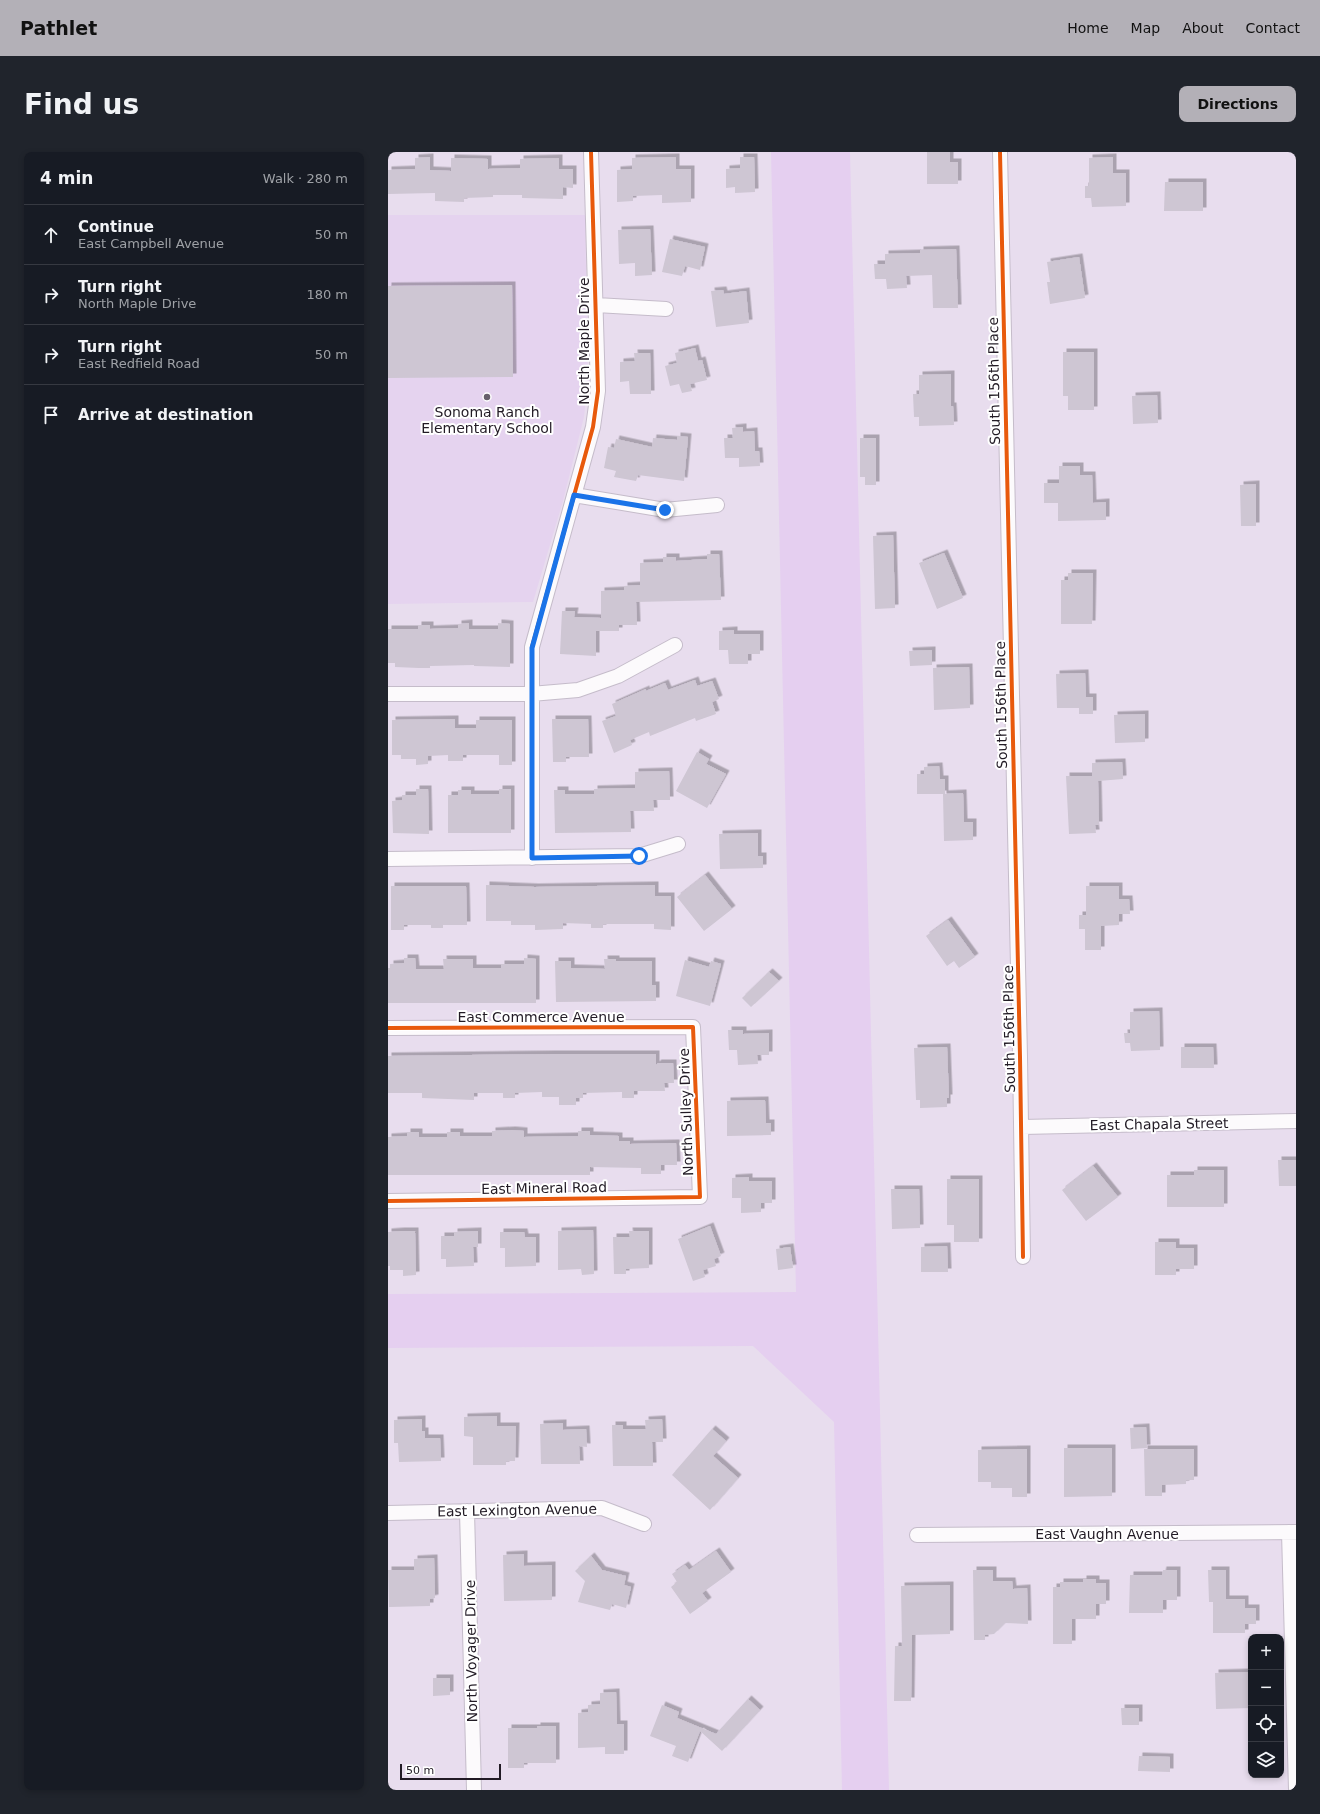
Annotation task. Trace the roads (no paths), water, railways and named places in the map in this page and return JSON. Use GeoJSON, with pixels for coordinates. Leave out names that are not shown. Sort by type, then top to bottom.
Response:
{"type":"FeatureCollection","features":[{"type":"Feature","properties":{"kind":"street","name":"North Maple Drive"},"geometry":{"type":"LineString","coordinates":[[532,858],[532,648],[593,427],[598,390],[591,152]]}},
{"type":"Feature","properties":{"kind":"street","name":"South 156th Place"},"geometry":{"type":"LineString","coordinates":[[1000,152],[1022,1127],[1023,1257]]}},
{"type":"Feature","properties":{"kind":"street"},"geometry":{"type":"LineString","coordinates":[[596,305],[666,310]]}},
{"type":"Feature","properties":{"kind":"street"},"geometry":{"type":"LineString","coordinates":[[574,495],[665,510],[717,505]]}},
{"type":"Feature","properties":{"kind":"street"},"geometry":{"type":"LineString","coordinates":[[388,694],[531,694],[578,690],[618,676],[675,646]]}},
{"type":"Feature","properties":{"kind":"street"},"geometry":{"type":"LineString","coordinates":[[388,859],[639,856],[678,844]]}},
{"type":"Feature","properties":{"kind":"street","name":"East Commerce Avenue"},"geometry":{"type":"LineString","coordinates":[[388,1028],[693,1027]]}},
{"type":"Feature","properties":{"kind":"street","name":"North Sulley Drive"},"geometry":{"type":"LineString","coordinates":[[693,1027],[700,1197]]}},
{"type":"Feature","properties":{"kind":"street","name":"East Chapala Street"},"geometry":{"type":"LineString","coordinates":[[1022,1127],[1296,1121]]}},
{"type":"Feature","properties":{"kind":"street","name":"East Mineral Road"},"geometry":{"type":"LineString","coordinates":[[388,1201],[700,1197]]}},
{"type":"Feature","properties":{"kind":"street","name":"East Lexington Avenue"},"geometry":{"type":"LineString","coordinates":[[388,1513],[602,1508],[644,1524]]}},
{"type":"Feature","properties":{"kind":"street","name":"North Voyager Drive"},"geometry":{"type":"LineString","coordinates":[[467,1511],[474,1790]]}},
{"type":"Feature","properties":{"kind":"street"},"geometry":{"type":"LineString","coordinates":[[1292,1532],[1296,1790]]}},
{"type":"Feature","properties":{"kind":"street","name":"East Vaughn Avenue"},"geometry":{"type":"LineString","coordinates":[[917,1536],[1292,1532]]}},
{"type":"Feature","properties":{"kind":"place","name":"Sonoma Ranch Elementary School"},"geometry":{"type":"Point","coordinates":[487,397]}}]}
